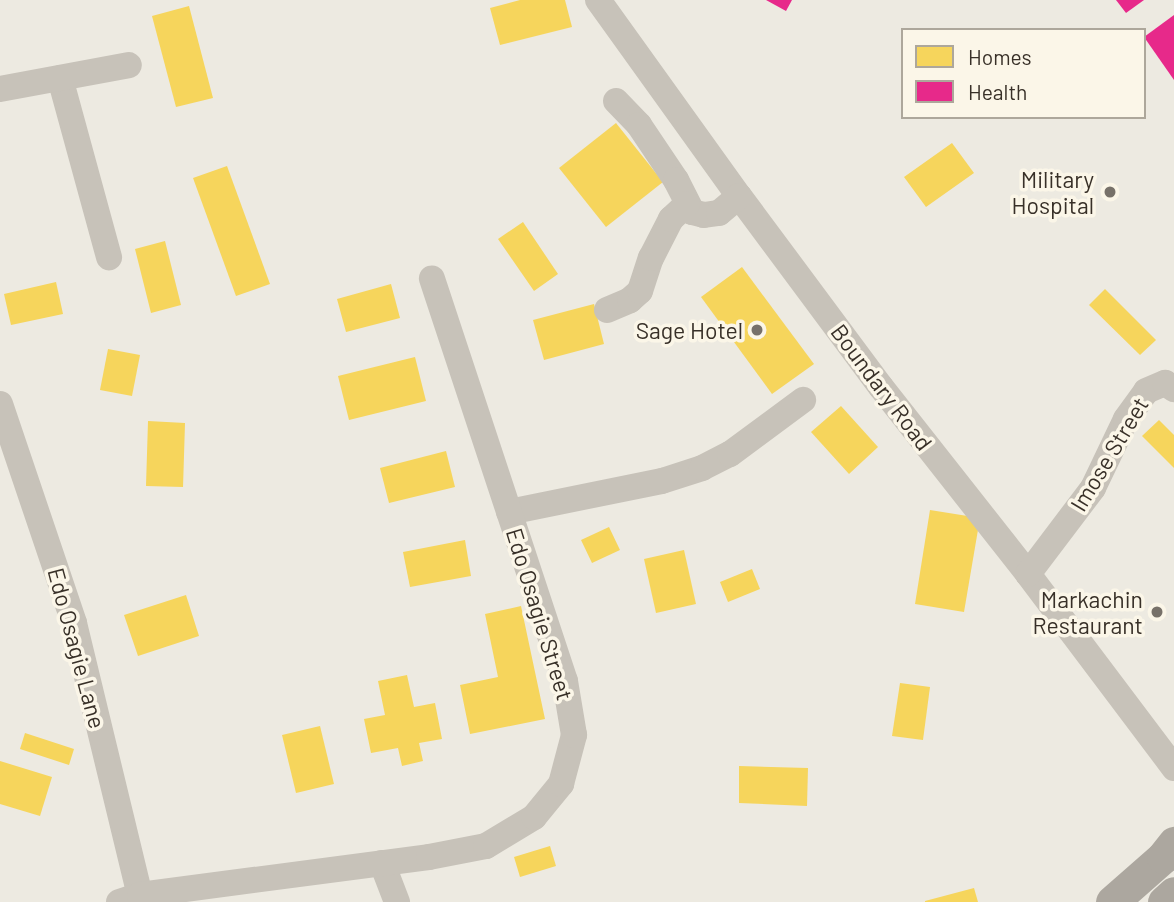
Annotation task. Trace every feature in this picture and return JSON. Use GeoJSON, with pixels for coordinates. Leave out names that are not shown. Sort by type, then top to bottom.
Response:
{"type":"FeatureCollection","features":[{"type":"Feature","properties":{"kind":"main road"},"geometry":{"type":"LineString","coordinates":[[1112,902],[1163,858],[1174,843]]}},
{"type":"Feature","properties":{"kind":"main road"},"geometry":{"type":"LineString","coordinates":[[1164,902],[1174,893]]}},
{"type":"Feature","properties":{"kind":"street","name":"Boundary Road"},"geometry":{"type":"LineString","coordinates":[[598,0],[738,196],[881,387],[1174,768]]}},
{"type":"Feature","properties":{"kind":"street"},"geometry":{"type":"LineString","coordinates":[[0,89],[129,65]]}},
{"type":"Feature","properties":{"kind":"street"},"geometry":{"type":"LineString","coordinates":[[60,78],[109,257]]}},
{"type":"Feature","properties":{"kind":"street"},"geometry":{"type":"LineString","coordinates":[[616,101],[647,136],[676,180],[692,212],[705,215],[719,213],[738,196]]}},
{"type":"Feature","properties":{"kind":"street"},"geometry":{"type":"LineString","coordinates":[[607,310],[630,300],[640,291],[651,258],[671,219],[687,204]]}},
{"type":"Feature","properties":{"kind":"street","name":"Edo Osagie Street"},"geometry":{"type":"LineString","coordinates":[[129,899],[204,895],[486,846],[534,817],[561,784],[574,735],[565,681],[432,278]]}},
{"type":"Feature","properties":{"kind":"street","name":"Imose Street"},"geometry":{"type":"LineString","coordinates":[[1028,575],[1093,488],[1126,419],[1146,391],[1165,383],[1174,389]]}},
{"type":"Feature","properties":{"kind":"street"},"geometry":{"type":"LineString","coordinates":[[509,512],[662,481],[702,468],[730,454],[803,400]]}},
{"type":"Feature","properties":{"kind":"street","name":"Edo Osagie Lane"},"geometry":{"type":"LineString","coordinates":[[0,404],[74,622],[129,899]]}},
{"type":"Feature","properties":{"kind":"street"},"geometry":{"type":"LineString","coordinates":[[382,863],[397,902]]}},
{"type":"Feature","properties":{"kind":"building: Homes"},"geometry":{"type":"Polygon","coordinates":[[[520,0],[565,0],[572,27],[500,45],[490,8],[520,0]]]}},
{"type":"Feature","properties":{"kind":"building: Homes"},"geometry":{"type":"Polygon","coordinates":[[[189,6],[213,98],[176,107],[152,16],[189,6]]]}},
{"type":"Feature","properties":{"kind":"building: Homes"},"geometry":{"type":"Polygon","coordinates":[[[616,123],[663,182],[606,227],[559,168],[616,123]]]}},
{"type":"Feature","properties":{"kind":"building: Homes"},"geometry":{"type":"Polygon","coordinates":[[[952,143],[974,173],[926,207],[904,177],[952,143]]]}},
{"type":"Feature","properties":{"kind":"building: Homes"},"geometry":{"type":"Polygon","coordinates":[[[227,166],[270,284],[236,296],[193,178],[227,166]]]}},
{"type":"Feature","properties":{"kind":"building: Homes"},"geometry":{"type":"Polygon","coordinates":[[[523,222],[558,274],[534,291],[498,239],[523,222]]]}},
{"type":"Feature","properties":{"kind":"building: Homes"},"geometry":{"type":"Polygon","coordinates":[[[165,241],[181,305],[151,313],[135,249],[165,241]]]}},
{"type":"Feature","properties":{"kind":"building: Homes","name":"Sage Hotel"},"geometry":{"type":"Polygon","coordinates":[[[742,267],[814,364],[772,394],[701,297],[742,267]]]}},
{"type":"Feature","properties":{"kind":"building: Homes"},"geometry":{"type":"Polygon","coordinates":[[[56,282],[63,314],[11,325],[4,294],[56,282]]]}},
{"type":"Feature","properties":{"kind":"building: Homes"},"geometry":{"type":"Polygon","coordinates":[[[391,284],[400,318],[346,332],[337,299],[391,284]]]}},
{"type":"Feature","properties":{"kind":"building: Homes"},"geometry":{"type":"Polygon","coordinates":[[[1105,289],[1156,340],[1140,355],[1089,305],[1105,289]]]}},
{"type":"Feature","properties":{"kind":"building: Homes"},"geometry":{"type":"Polygon","coordinates":[[[594,304],[604,344],[544,360],[533,320],[594,304]]]}},
{"type":"Feature","properties":{"kind":"building: Homes"},"geometry":{"type":"Polygon","coordinates":[[[108,349],[140,355],[132,396],[100,390],[108,349]]]}},
{"type":"Feature","properties":{"kind":"building: Homes"},"geometry":{"type":"Polygon","coordinates":[[[415,357],[426,401],[349,420],[338,376],[415,357]]]}},
{"type":"Feature","properties":{"kind":"building: Homes"},"geometry":{"type":"Polygon","coordinates":[[[841,406],[878,447],[849,474],[811,432],[841,406]]]}},
{"type":"Feature","properties":{"kind":"building: Homes"},"geometry":{"type":"Polygon","coordinates":[[[1159,420],[1174,435],[1174,468],[1142,436],[1159,420]]]}},
{"type":"Feature","properties":{"kind":"building: Homes"},"geometry":{"type":"Polygon","coordinates":[[[148,421],[185,423],[183,487],[146,486],[148,421]]]}},
{"type":"Feature","properties":{"kind":"building: Homes"},"geometry":{"type":"Polygon","coordinates":[[[446,451],[455,487],[389,503],[380,468],[446,451]]]}},
{"type":"Feature","properties":{"kind":"building: Homes"},"geometry":{"type":"Polygon","coordinates":[[[930,510],[980,518],[964,612],[915,604],[930,510]]]}},
{"type":"Feature","properties":{"kind":"building: Homes"},"geometry":{"type":"Polygon","coordinates":[[[609,527],[620,550],[592,563],[581,540],[609,527]]]}},
{"type":"Feature","properties":{"kind":"building: Homes"},"geometry":{"type":"Polygon","coordinates":[[[465,540],[471,576],[410,587],[403,552],[465,540]]]}},
{"type":"Feature","properties":{"kind":"building: Homes"},"geometry":{"type":"Polygon","coordinates":[[[684,550],[696,604],[656,613],[644,559],[684,550]]]}},
{"type":"Feature","properties":{"kind":"building: Homes"},"geometry":{"type":"Polygon","coordinates":[[[752,569],[760,589],[728,602],[720,582],[752,569]]]}},
{"type":"Feature","properties":{"kind":"building: Homes"},"geometry":{"type":"Polygon","coordinates":[[[186,595],[199,636],[138,656],[124,615],[186,595]]]}},
{"type":"Feature","properties":{"kind":"building: Homes"},"geometry":{"type":"Polygon","coordinates":[[[521,606],[545,719],[470,734],[460,685],[498,677],[485,614],[521,606]]]}},
{"type":"Feature","properties":{"kind":"building: Homes"},"geometry":{"type":"Polygon","coordinates":[[[407,675],[414,707],[435,703],[442,739],[419,743],[423,761],[402,766],[398,748],[371,753],[364,719],[385,715],[378,681],[407,675]]]}},
{"type":"Feature","properties":{"kind":"building: Homes"},"geometry":{"type":"Polygon","coordinates":[[[900,683],[930,687],[923,740],[892,736],[900,683]]]}},
{"type":"Feature","properties":{"kind":"building: Homes"},"geometry":{"type":"Polygon","coordinates":[[[320,726],[334,784],[296,793],[282,735],[320,726]]]}},
{"type":"Feature","properties":{"kind":"building: Homes"},"geometry":{"type":"Polygon","coordinates":[[[25,733],[74,749],[69,765],[20,749],[25,733]]]}},
{"type":"Feature","properties":{"kind":"building: Homes"},"geometry":{"type":"Polygon","coordinates":[[[0,761],[52,777],[40,816],[0,804],[0,761]]]}},
{"type":"Feature","properties":{"kind":"building: Homes"},"geometry":{"type":"Polygon","coordinates":[[[739,766],[808,768],[807,806],[739,803],[739,766]]]}},
{"type":"Feature","properties":{"kind":"building: Homes"},"geometry":{"type":"Polygon","coordinates":[[[550,846],[556,866],[520,877],[514,857],[550,846]]]}},
{"type":"Feature","properties":{"kind":"building: Homes"},"geometry":{"type":"Polygon","coordinates":[[[974,888],[978,902],[925,902],[925,901],[974,888]]]}},
{"type":"Feature","properties":{"kind":"building: Health"},"geometry":{"type":"Polygon","coordinates":[[[766,0],[792,0],[786,11],[766,0]]]}},
{"type":"Feature","properties":{"kind":"building: Health"},"geometry":{"type":"Polygon","coordinates":[[[1116,0],[1144,0],[1126,13],[1116,0]]]}},
{"type":"Feature","properties":{"kind":"building: Health"},"geometry":{"type":"Polygon","coordinates":[[[1174,15],[1174,80],[1146,40],[1146,36],[1174,15]]]}},
{"type":"Feature","properties":{"kind":"place","name":"Military Hospital"},"geometry":{"type":"Point","coordinates":[1110,192]}},
{"type":"Feature","properties":{"kind":"place","name":"Sage Hotel"},"geometry":{"type":"Point","coordinates":[757,330]}},
{"type":"Feature","properties":{"kind":"place","name":"Markachin Restaurant"},"geometry":{"type":"Point","coordinates":[1157,612]}}]}
